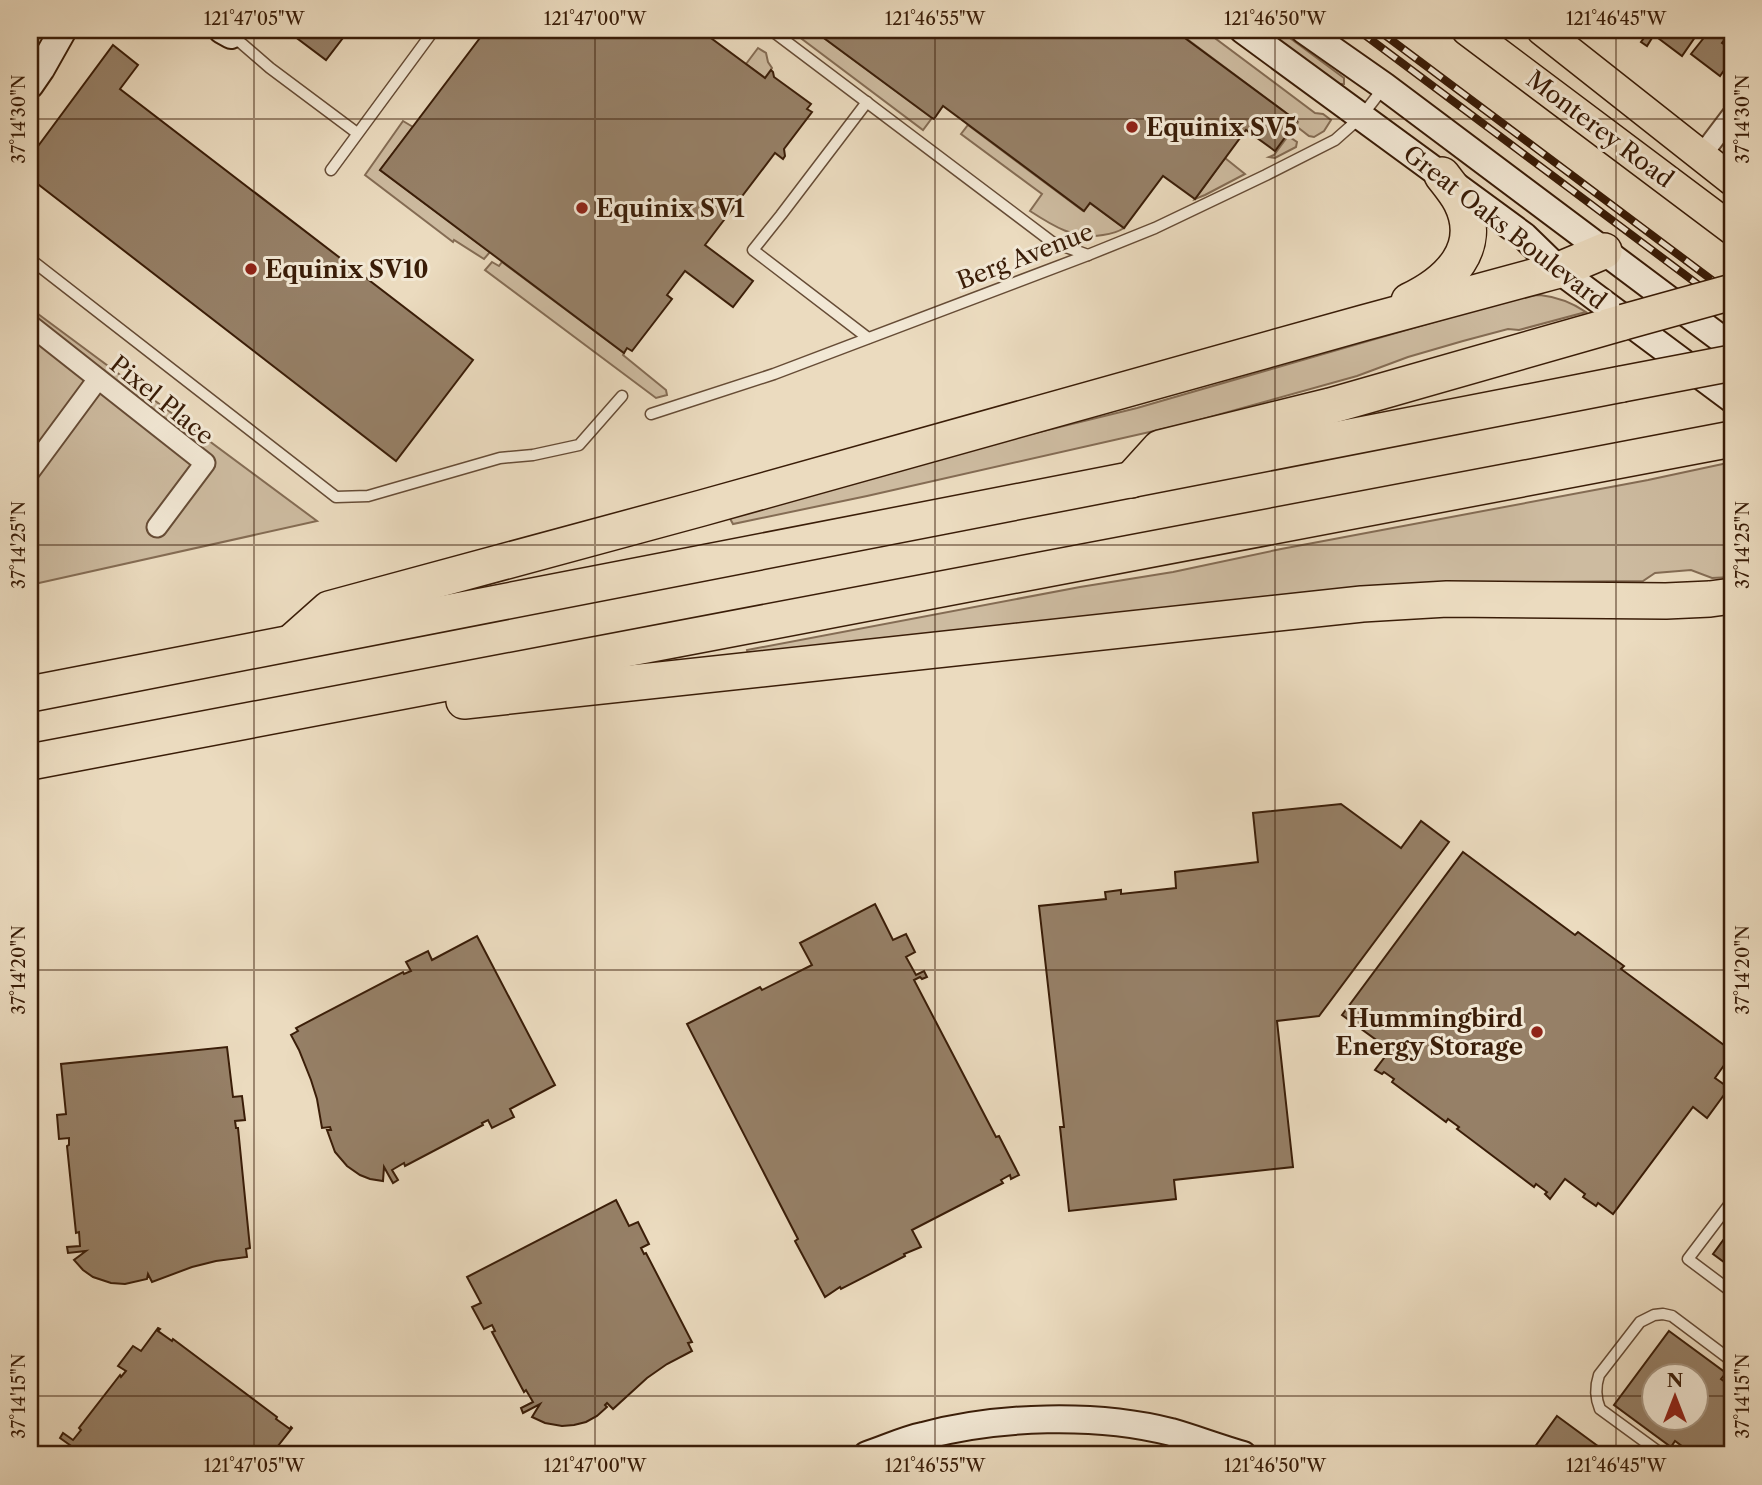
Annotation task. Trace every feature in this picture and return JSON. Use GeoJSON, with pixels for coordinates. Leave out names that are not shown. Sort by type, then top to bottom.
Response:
{"type":"FeatureCollection","features":[{"type":"Feature","properties":{"kind":"highway"},"geometry":{"type":"LineString","coordinates":[[1363,323],[1426,293],[1446,278],[1461,260],[1469,231],[1466,214],[1460,200],[1442,175]]}},
{"type":"Feature","properties":{"kind":"highway"},"geometry":{"type":"LineString","coordinates":[[290,643],[330,609],[1559,270],[1604,251]]}},
{"type":"Feature","properties":{"kind":"highway"},"geometry":{"type":"LineString","coordinates":[[1131,480],[1160,448],[1330,406],[1732,292]]}},
{"type":"Feature","properties":{"kind":"highway"},"geometry":{"type":"LineString","coordinates":[[30,694],[1732,363]]}},
{"type":"Feature","properties":{"kind":"highway"},"geometry":{"type":"LineString","coordinates":[[30,762],[1718,442]]}},
{"type":"Feature","properties":{"kind":"highway"},"geometry":{"type":"LineString","coordinates":[[395,692],[461,701],[1362,604],[1447,600],[1666,601],[1732,596]]}},
{"type":"Feature","properties":{"kind":"main road"},"geometry":{"type":"LineString","coordinates":[[36,77],[63,30]]}},
{"type":"Feature","properties":{"kind":"main road"},"geometry":{"type":"LineString","coordinates":[[36,77],[80,30]]}},
{"type":"Feature","properties":{"kind":"main road","name":"Great Oaks Boulevard"},"geometry":{"type":"LineString","coordinates":[[1243,30],[1524,236],[1559,270],[1732,399]]}},
{"type":"Feature","properties":{"kind":"main road","name":"Great Oaks Boulevard"},"geometry":{"type":"LineString","coordinates":[[1304,30],[1384,86],[1732,347]]}},
{"type":"Feature","properties":{"kind":"main road","name":"Monterey Road"},"geometry":{"type":"LineString","coordinates":[[1467,30],[1732,229]]}},
{"type":"Feature","properties":{"kind":"main road","name":"Monterey Road"},"geometry":{"type":"LineString","coordinates":[[1542,30],[1732,180]]}},
{"type":"Feature","properties":{"kind":"main road"},"geometry":{"type":"LineString","coordinates":[[867,1455],[922,1436],[985,1424],[1048,1420],[1109,1421],[1171,1432],[1229,1453]]}},
{"type":"Feature","properties":{"kind":"street"},"geometry":{"type":"LineString","coordinates":[[1701,156],[1732,115]]}},
{"type":"Feature","properties":{"kind":"street","name":"Pixel Place"},"geometry":{"type":"LineString","coordinates":[[30,325],[205,463],[158,527]]}},
{"type":"Feature","properties":{"kind":"street"},"geometry":{"type":"LineString","coordinates":[[30,471],[98,379]]}},
{"type":"Feature","properties":{"kind":"lane"},"geometry":{"type":"LineString","coordinates":[[331,170],[434,30]]}},
{"type":"Feature","properties":{"kind":"lane"},"geometry":{"type":"LineString","coordinates":[[771,30],[1052,242],[1088,255]]}},
{"type":"Feature","properties":{"kind":"lane"},"geometry":{"type":"LineString","coordinates":[[227,31],[270,68],[357,133]]}},
{"type":"Feature","properties":{"kind":"lane","name":"Berg Avenue"},"geometry":{"type":"LineString","coordinates":[[651,414],[774,374],[1155,228],[1335,140],[1360,117],[1384,86]]}},
{"type":"Feature","properties":{"kind":"lane"},"geometry":{"type":"LineString","coordinates":[[867,102],[753,250],[868,338]]}},
{"type":"Feature","properties":{"kind":"lane"},"geometry":{"type":"LineString","coordinates":[[30,258],[336,497],[368,496],[500,458],[533,455],[579,445],[622,396]]}},
{"type":"Feature","properties":{"kind":"lane"},"geometry":{"type":"LineString","coordinates":[[1732,1201],[1688,1259],[1732,1292]]}},
{"type":"Feature","properties":{"kind":"lane"},"geometry":{"type":"LineString","coordinates":[[1663,1455],[1600,1409],[1596,1398],[1600,1375],[1640,1322],[1663,1314],[1672,1316],[1732,1361]]}},
{"type":"Feature","properties":{"kind":"shaded area"},"geometry":{"type":"Polygon","coordinates":[[[790,30],[813,30],[932,118],[923,130],[790,30]]]}},
{"type":"Feature","properties":{"kind":"shaded area"},"geometry":{"type":"Polygon","coordinates":[[[1175,30],[1204,30],[1315,113],[1323,114],[1331,120],[1324,131],[1314,137],[1309,136],[1296,126],[1298,122],[1175,30]]]}},
{"type":"Feature","properties":{"kind":"shaded area"},"geometry":{"type":"Polygon","coordinates":[[[1264,30],[1279,30],[1344,78],[1344,84],[1337,84],[1264,30]]]}},
{"type":"Feature","properties":{"kind":"shaded area"},"geometry":{"type":"Polygon","coordinates":[[[758,48],[766,53],[772,68],[765,78],[746,64],[758,48]]]}},
{"type":"Feature","properties":{"kind":"shaded area"},"geometry":{"type":"Polygon","coordinates":[[[403,121],[413,127],[380,170],[490,252],[484,259],[454,240],[453,242],[365,175],[403,121]]]}},
{"type":"Feature","properties":{"kind":"shaded area"},"geometry":{"type":"Polygon","coordinates":[[[968,125],[1083,211],[1090,203],[1124,228],[1106,235],[1074,234],[1056,227],[1030,211],[1042,194],[961,134],[968,125]]]}},
{"type":"Feature","properties":{"kind":"shaded area"},"geometry":{"type":"Polygon","coordinates":[[[1288,136],[1297,142],[1296,147],[1275,158],[1269,157],[1274,155],[1288,136]]]}},
{"type":"Feature","properties":{"kind":"shaded area"},"geometry":{"type":"Polygon","coordinates":[[[1225,158],[1245,174],[1195,199],[1225,158]]]}},
{"type":"Feature","properties":{"kind":"shaded area"},"geometry":{"type":"Polygon","coordinates":[[[492,262],[499,266],[502,262],[624,353],[623,355],[666,390],[667,395],[656,398],[485,270],[492,262]]]}},
{"type":"Feature","properties":{"kind":"shaded area"},"geometry":{"type":"Polygon","coordinates":[[[1540,295],[1564,300],[1586,312],[1519,330],[1508,329],[1463,341],[1357,376],[1185,424],[733,524],[728,515],[1137,408],[1503,302],[1540,295]]]}},
{"type":"Feature","properties":{"kind":"shaded area"},"geometry":{"type":"Polygon","coordinates":[[[30,308],[317,521],[30,585],[30,308]]]}},
{"type":"Feature","properties":{"kind":"shaded area"},"geometry":{"type":"Polygon","coordinates":[[[1732,462],[1732,577],[1712,578],[1691,570],[1655,573],[1643,581],[1512,582],[750,665],[747,650],[1173,572],[1732,462]]]}},
{"type":"Feature","properties":{"kind":"building"},"geometry":{"type":"Polygon","coordinates":[[[286,30],[349,30],[326,60],[286,30]]]}},
{"type":"Feature","properties":{"kind":"building","name":"Equinix SV1"},"geometry":{"type":"Polygon","coordinates":[[[486,30],[700,30],[765,78],[771,70],[774,77],[811,104],[807,109],[812,112],[784,149],[783,159],[775,153],[705,245],[753,281],[733,307],[685,271],[667,295],[672,299],[632,351],[627,348],[624,353],[380,170],[486,30]]]}},
{"type":"Feature","properties":{"kind":"building","name":"Equinix SV5"},"geometry":{"type":"Polygon","coordinates":[[[813,30],[1174,30],[1297,121],[1275,151],[1246,130],[1195,199],[1163,176],[1124,228],[1090,203],[1084,211],[943,106],[934,119],[932,118],[813,30]]]}},
{"type":"Feature","properties":{"kind":"building"},"geometry":{"type":"Polygon","coordinates":[[[1657,30],[1700,30],[1682,56],[1654,35],[1657,30]]]}},
{"type":"Feature","properties":{"kind":"building"},"geometry":{"type":"Polygon","coordinates":[[[1710,30],[1731,31],[1722,43],[1727,46],[1732,40],[1732,59],[1720,76],[1691,54],[1710,30]]]}},
{"type":"Feature","properties":{"kind":"building"},"geometry":{"type":"Polygon","coordinates":[[[1647,34],[1652,38],[1647,46],[1641,42],[1647,34]]]}},
{"type":"Feature","properties":{"kind":"building","name":"Equinix SV10"},"geometry":{"type":"Polygon","coordinates":[[[113,45],[138,65],[120,89],[473,360],[396,461],[30,178],[30,157],[113,45]]]}},
{"type":"Feature","properties":{"kind":"building"},"geometry":{"type":"Polygon","coordinates":[[[1341,804],[1401,848],[1421,821],[1449,842],[1319,1016],[1277,1021],[1293,1167],[1174,1180],[1176,1199],[1069,1211],[1060,1127],[1064,1127],[1039,906],[1106,899],[1105,892],[1121,890],[1121,894],[1176,888],[1175,872],[1258,862],[1253,813],[1341,804]]]}},
{"type":"Feature","properties":{"kind":"building"},"geometry":{"type":"Polygon","coordinates":[[[1732,842],[1732,857],[1725,851],[1732,842]]]}},
{"type":"Feature","properties":{"kind":"building","name":"Hummingbird Energy Storage"},"geometry":{"type":"Polygon","coordinates":[[[1463,852],[1575,935],[1578,932],[1624,966],[1621,969],[1732,1051],[1715,1078],[1729,1088],[1707,1118],[1693,1107],[1613,1214],[1598,1203],[1596,1206],[1583,1197],[1585,1194],[1565,1179],[1550,1199],[1545,1194],[1547,1192],[1536,1184],[1534,1187],[1457,1129],[1459,1127],[1448,1119],[1446,1122],[1392,1082],[1394,1079],[1375,1070],[1390,1050],[1342,1015],[1463,852]]]}},
{"type":"Feature","properties":{"kind":"building"},"geometry":{"type":"Polygon","coordinates":[[[875,904],[893,940],[906,934],[915,952],[906,957],[916,975],[924,971],[927,977],[914,980],[996,1137],[999,1136],[1019,1175],[1011,1179],[1010,1175],[1001,1180],[1003,1183],[912,1230],[921,1247],[825,1297],[687,1024],[760,987],[762,990],[812,965],[800,943],[875,904]]]}},
{"type":"Feature","properties":{"kind":"building"},"geometry":{"type":"Polygon","coordinates":[[[477,936],[555,1085],[510,1109],[514,1117],[492,1128],[488,1120],[405,1166],[404,1163],[392,1170],[398,1180],[393,1183],[384,1167],[383,1181],[360,1175],[347,1166],[335,1152],[327,1130],[331,1130],[330,1127],[322,1128],[311,1080],[291,1035],[298,1031],[296,1028],[403,972],[404,974],[411,971],[406,962],[428,951],[432,960],[477,936]]]}},
{"type":"Feature","properties":{"kind":"building"},"geometry":{"type":"Polygon","coordinates":[[[227,1047],[233,1097],[242,1096],[245,1120],[235,1121],[238,1128],[250,1248],[246,1249],[247,1257],[192,1267],[152,1282],[148,1274],[147,1279],[125,1284],[93,1277],[74,1260],[86,1251],[68,1253],[67,1247],[80,1246],[79,1232],[76,1233],[67,1146],[69,1138],[59,1139],[57,1115],[66,1114],[61,1064],[227,1047]]]}},
{"type":"Feature","properties":{"kind":"building"},"geometry":{"type":"Polygon","coordinates":[[[616,1200],[629,1226],[638,1222],[649,1244],[641,1248],[692,1342],[688,1343],[692,1351],[647,1378],[613,1409],[607,1403],[607,1407],[597,1416],[574,1425],[545,1423],[532,1417],[540,1404],[523,1413],[521,1408],[533,1402],[526,1390],[524,1392],[492,1332],[495,1331],[492,1325],[484,1329],[472,1307],[481,1303],[467,1277],[616,1200]]]}},
{"type":"Feature","properties":{"kind":"building"},"geometry":{"type":"Polygon","coordinates":[[[1732,1228],[1732,1268],[1713,1254],[1732,1228]]]}},
{"type":"Feature","properties":{"kind":"building"},"geometry":{"type":"Polygon","coordinates":[[[158,1328],[158,1331],[172,1341],[173,1339],[277,1417],[276,1419],[292,1428],[274,1451],[279,1455],[60,1455],[61,1447],[74,1448],[60,1438],[63,1433],[73,1440],[81,1430],[79,1428],[126,1371],[118,1366],[133,1346],[141,1351],[158,1328]]]}},
{"type":"Feature","properties":{"kind":"building"},"geometry":{"type":"Polygon","coordinates":[[[1669,1331],[1726,1373],[1721,1379],[1732,1387],[1732,1455],[1694,1455],[1675,1441],[1671,1447],[1651,1432],[1710,1432],[1710,1362],[1646,1362],[1669,1331]]]}},
{"type":"Feature","properties":{"kind":"building"},"geometry":{"type":"Polygon","coordinates":[[[1640,1370],[1640,1424],[1614,1405],[1640,1370]]]}},
{"type":"Feature","properties":{"kind":"building"},"geometry":{"type":"Polygon","coordinates":[[[1557,1416],[1610,1455],[1529,1455],[1557,1416]]]}},
{"type":"Feature","properties":{"kind":"railway"},"geometry":{"type":"LineString","coordinates":[[1358,30],[1732,310]]}},
{"type":"Feature","properties":{"kind":"railway"},"geometry":{"type":"LineString","coordinates":[[1378,30],[1732,295]]}},
{"type":"Feature","properties":{"kind":"place","name":"Equinix SV5"},"geometry":{"type":"Point","coordinates":[1132,127]}},
{"type":"Feature","properties":{"kind":"place","name":"Equinix SV1"},"geometry":{"type":"Point","coordinates":[582,208]}},
{"type":"Feature","properties":{"kind":"place","name":"Equinix SV10"},"geometry":{"type":"Point","coordinates":[251,269]}},
{"type":"Feature","properties":{"kind":"place","name":"Hummingbird Energy Storage"},"geometry":{"type":"Point","coordinates":[1537,1032]}}]}
